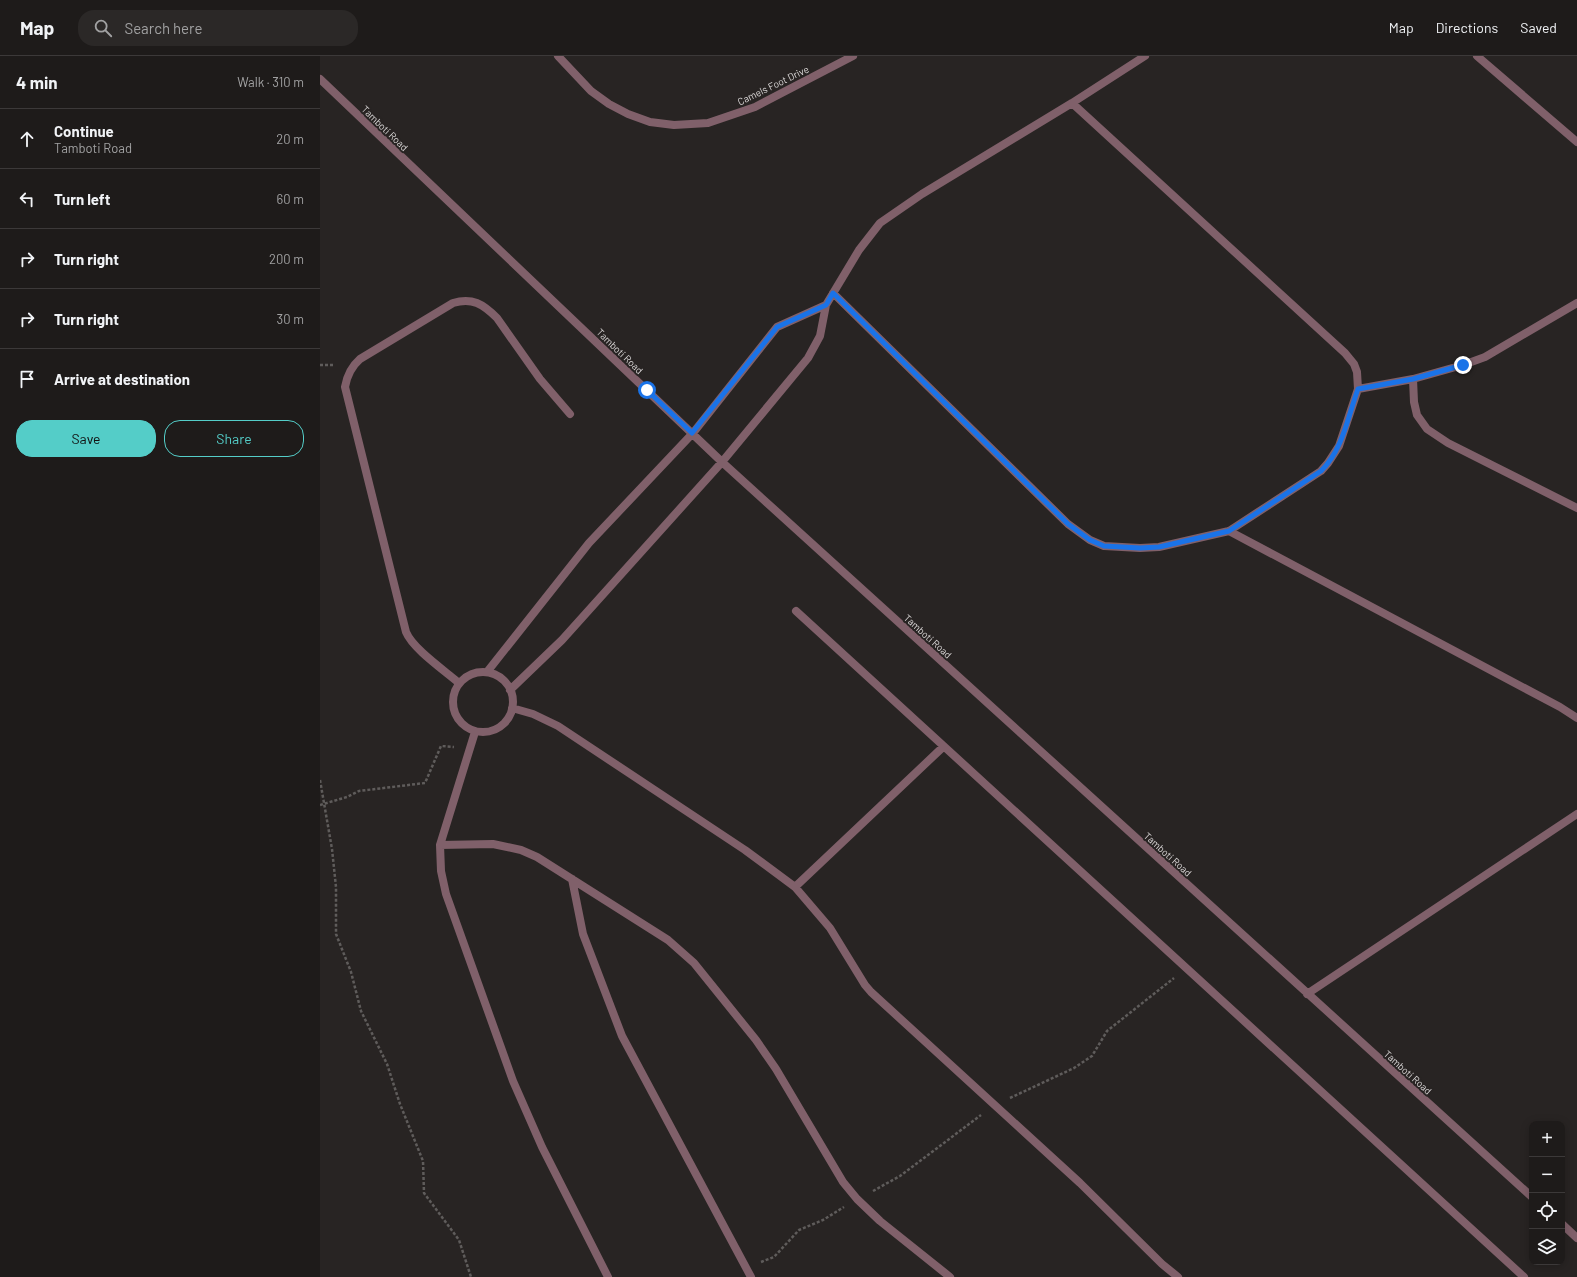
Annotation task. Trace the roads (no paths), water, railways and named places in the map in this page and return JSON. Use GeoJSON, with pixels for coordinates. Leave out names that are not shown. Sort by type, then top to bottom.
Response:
{"type":"FeatureCollection","features":[{"type":"Feature","properties":{"kind":"street","name":"Camels Foot Drive"},"geometry":{"type":"LineString","coordinates":[[558,56],[591,91],[609,104],[628,114],[650,122],[674,125],[708,123],[755,107],[853,56]]}},
{"type":"Feature","properties":{"kind":"street"},"geometry":{"type":"LineString","coordinates":[[510,690],[562,640],[722,462],[808,358],[820,336],[826,305],[859,250],[880,223],[922,194],[1072,103],[1145,56]]}},
{"type":"Feature","properties":{"kind":"street"},"geometry":{"type":"LineString","coordinates":[[1477,56],[1577,142]]}},
{"type":"Feature","properties":{"kind":"street","name":"Tamboti Road"},"geometry":{"type":"LineString","coordinates":[[320,79],[722,462],[1529,1194]]}},
{"type":"Feature","properties":{"kind":"street"},"geometry":{"type":"LineString","coordinates":[[833,293],[1068,524],[1090,540],[1104,546],[1114,548],[1159,547],[1229,531],[1321,471],[1328,464],[1339,446],[1358,389],[1357,372],[1354,364],[1345,353],[1072,103]]}},
{"type":"Feature","properties":{"kind":"street"},"geometry":{"type":"LineString","coordinates":[[459,683],[418,649],[410,641],[406,632],[345,387],[346,380],[353,365],[360,359],[453,303],[462,300],[472,301],[489,310],[497,318],[540,379],[570,414]]}},
{"type":"Feature","properties":{"kind":"street"},"geometry":{"type":"LineString","coordinates":[[1358,389],[1413,379],[1463,365],[1485,357],[1577,303]]}},
{"type":"Feature","properties":{"kind":"street"},"geometry":{"type":"LineString","coordinates":[[487,672],[590,543],[692,433],[777,327],[826,305]]}},
{"type":"Feature","properties":{"kind":"street"},"geometry":{"type":"LineString","coordinates":[[1413,379],[1414,402],[1417,415],[1427,429],[1448,443],[1577,508]]}},
{"type":"Feature","properties":{"kind":"street"},"geometry":{"type":"LineString","coordinates":[[1229,531],[1560,707],[1577,718]]}},
{"type":"Feature","properties":{"kind":"street"},"geometry":{"type":"LineString","coordinates":[[796,611],[1524,1277]]}},
{"type":"Feature","properties":{"kind":"street"},"geometry":{"type":"LineString","coordinates":[[477,672],[487,672],[497,676],[505,682],[513,699],[509,718],[503,725],[485,733],[475,732],[466,728],[459,722],[454,712],[452,702],[454,692],[459,683],[467,676],[477,672]]}},
{"type":"Feature","properties":{"kind":"street"},"geometry":{"type":"LineString","coordinates":[[512,708],[532,714],[558,726],[745,850],[795,887],[830,928],[865,985],[871,992],[1080,1183],[1162,1264],[1178,1277]]}},
{"type":"Feature","properties":{"kind":"street"},"geometry":{"type":"LineString","coordinates":[[475,732],[440,845],[441,871],[446,894],[513,1081],[542,1148],[608,1277]]}},
{"type":"Feature","properties":{"kind":"street"},"geometry":{"type":"LineString","coordinates":[[795,887],[943,747]]}},
{"type":"Feature","properties":{"kind":"street"},"geometry":{"type":"LineString","coordinates":[[1307,994],[1577,814]]}},
{"type":"Feature","properties":{"kind":"street"},"geometry":{"type":"LineString","coordinates":[[440,845],[493,844],[505,846],[537,857],[668,940],[694,963],[756,1040],[776,1069],[834,1169],[857,1199],[905,1242],[950,1277]]}},
{"type":"Feature","properties":{"kind":"street"},"geometry":{"type":"LineString","coordinates":[[572,879],[583,934],[622,1036],[751,1277]]}},
{"type":"Feature","properties":{"kind":"street"},"geometry":{"type":"LineString","coordinates":[[1565,1227],[1577,1238]]}}]}
